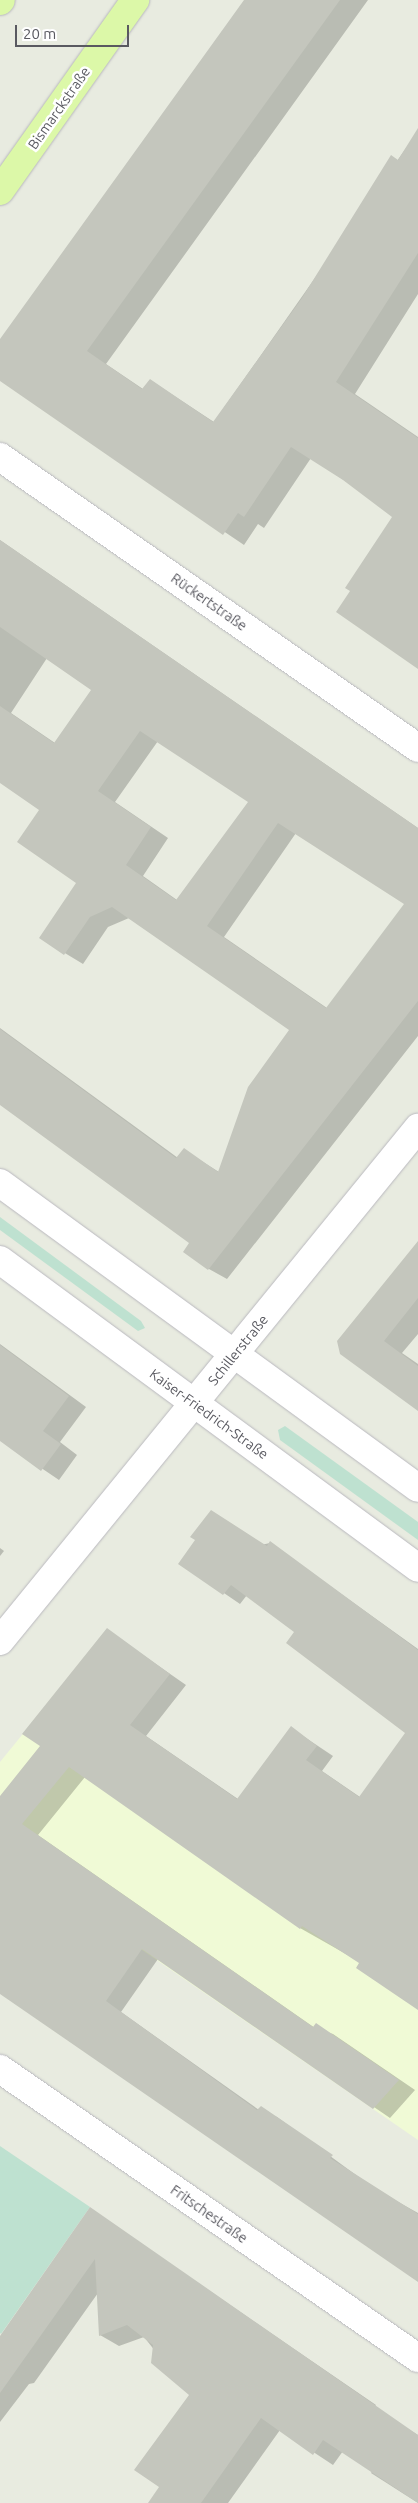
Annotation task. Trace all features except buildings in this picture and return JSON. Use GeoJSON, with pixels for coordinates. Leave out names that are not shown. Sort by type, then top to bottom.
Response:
{"type":"FeatureCollection","features":[{"type":"Feature","properties":{"kind":"main road","name":"Bismarckstraße"},"geometry":{"type":"LineString","coordinates":[[0,191],[135,0]]}},
{"type":"Feature","properties":{"kind":"street","name":"Rückertstraße"},"geometry":{"type":"LineString","coordinates":[[0,457],[418,748]]}},
{"type":"Feature","properties":{"kind":"street","name":"Schillerstraße"},"geometry":{"type":"LineString","coordinates":[[0,1641],[418,1128]]}},
{"type":"Feature","properties":{"kind":"street"},"geometry":{"type":"LineString","coordinates":[[0,1183],[234,1356],[418,1488]]}},
{"type":"Feature","properties":{"kind":"street","name":"Kaiser-Friedrich-Straße"},"geometry":{"type":"LineString","coordinates":[[0,1260],[418,1568]]}},
{"type":"Feature","properties":{"kind":"street","name":"Fritschestraße"},"geometry":{"type":"LineString","coordinates":[[0,2069],[418,2358]]}},
{"type":"Feature","properties":{"kind":"shaded area"},"geometry":{"type":"Polygon","coordinates":[[[0,1217],[141,1321],[145,1328],[138,1331],[0,1230],[0,1217]]]}},
{"type":"Feature","properties":{"kind":"shaded area"},"geometry":{"type":"Polygon","coordinates":[[[285,1426],[418,1522],[418,1540],[280,1440],[278,1430],[285,1426]]]}},
{"type":"Feature","properties":{"kind":"shaded area"},"geometry":{"type":"Polygon","coordinates":[[[44,1708],[418,1966],[418,2140],[0,1852],[0,1762],[44,1708]]]}},
{"type":"Feature","properties":{"kind":"shaded area"},"geometry":{"type":"Polygon","coordinates":[[[0,2146],[90,2207],[1,2334],[0,2333],[0,2146]]]}}]}
